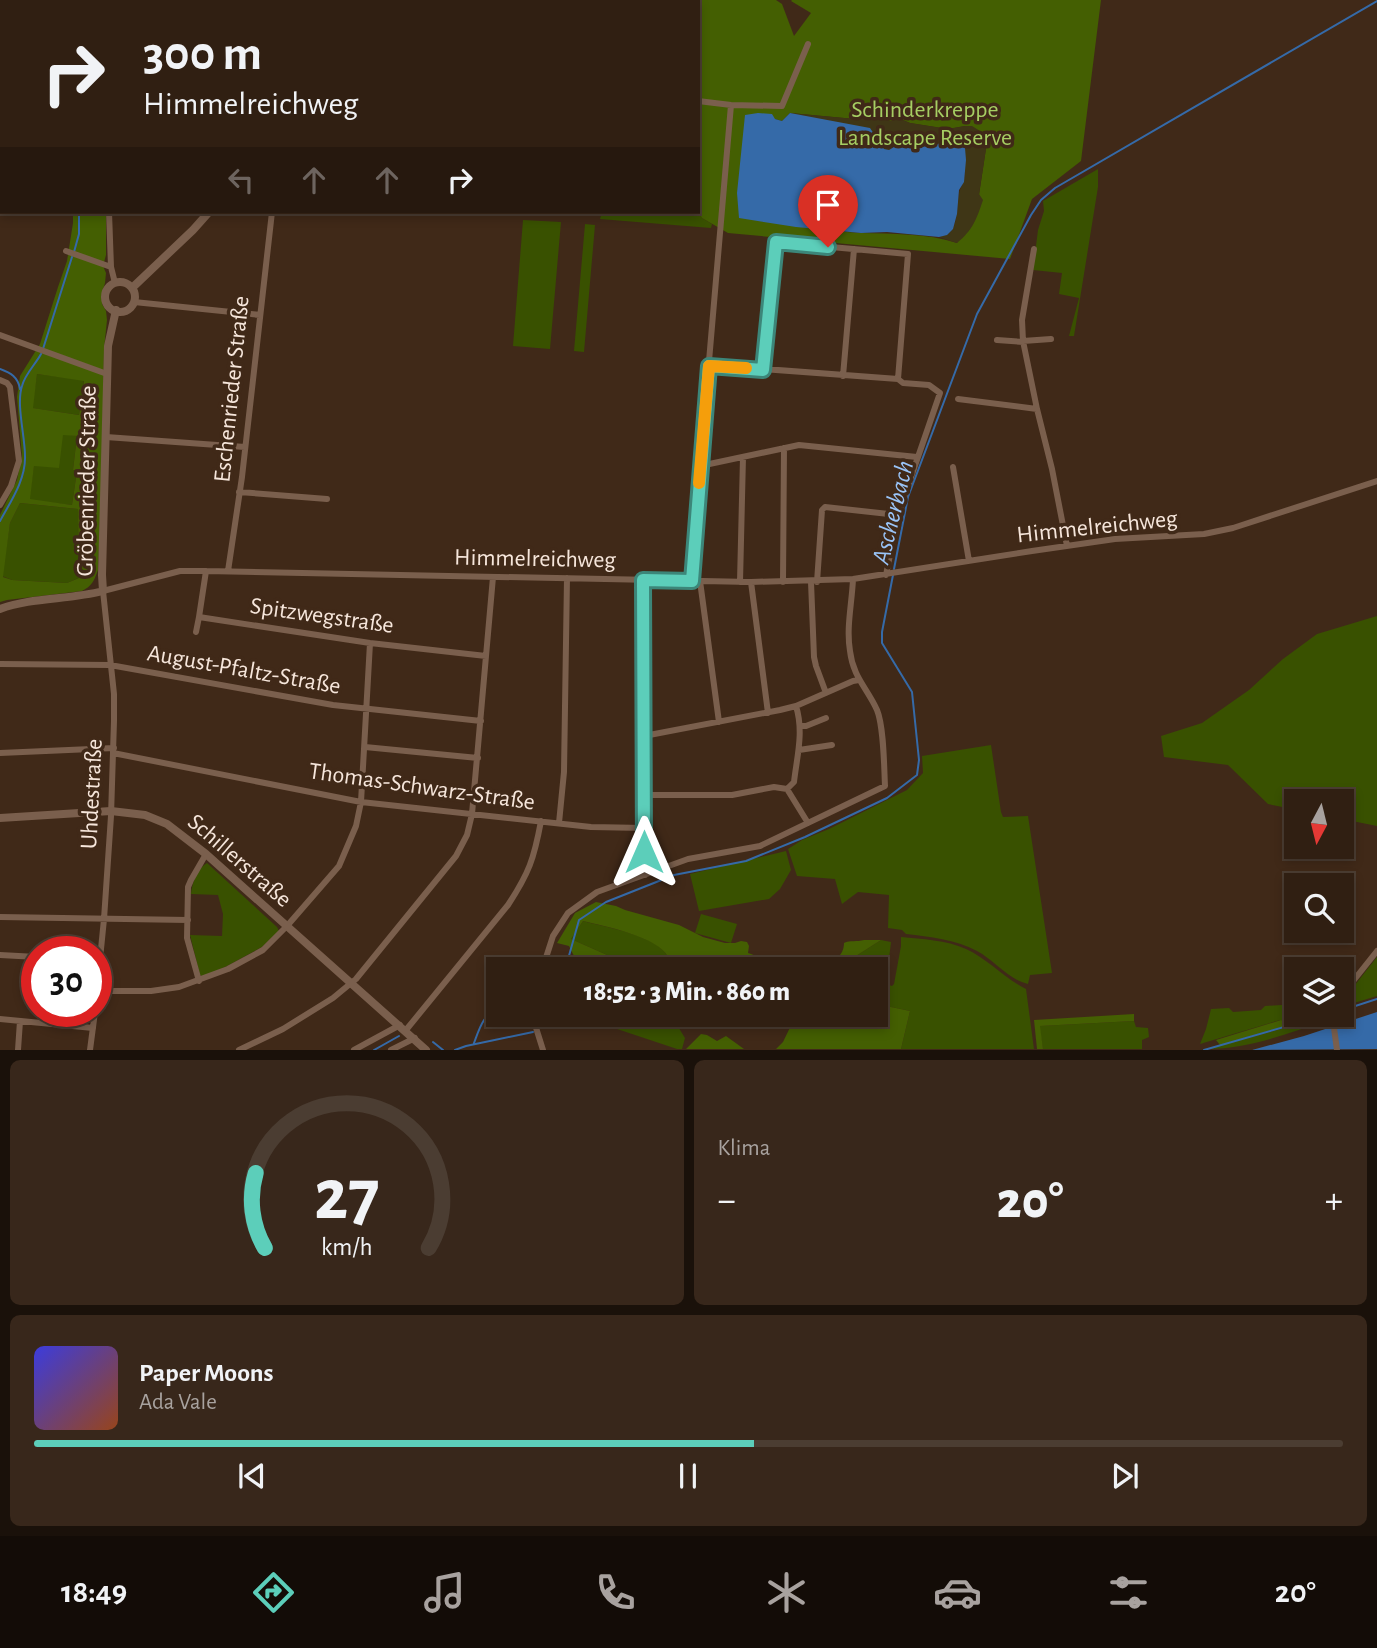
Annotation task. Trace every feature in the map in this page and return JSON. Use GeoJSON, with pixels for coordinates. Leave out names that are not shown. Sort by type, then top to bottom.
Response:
{"type":"FeatureCollection","features":[{"type":"Feature","properties":{"kind":"street"},"geometry":{"type":"LineString","coordinates":[[700,102],[782,106],[808,44]]}},
{"type":"Feature","properties":{"kind":"street"},"geometry":{"type":"LineString","coordinates":[[719,722],[696,581],[700,466],[731,105]]}},
{"type":"Feature","properties":{"kind":"street"},"geometry":{"type":"LineString","coordinates":[[109,214],[114,283],[122,282],[132,288],[135,294],[134,302],[127,310],[116,310]]}},
{"type":"Feature","properties":{"kind":"street"},"geometry":{"type":"LineString","coordinates":[[132,288],[207,214]]}},
{"type":"Feature","properties":{"kind":"street","name":"Eschenrieder Straße"},"geometry":{"type":"LineString","coordinates":[[228,571],[272,214]]}},
{"type":"Feature","properties":{"kind":"street"},"geometry":{"type":"LineString","coordinates":[[763,370],[776,242],[908,254],[898,379]]}},
{"type":"Feature","properties":{"kind":"street"},"geometry":{"type":"LineString","coordinates":[[844,376],[854,249]]}},
{"type":"Feature","properties":{"kind":"street"},"geometry":{"type":"LineString","coordinates":[[1034,249],[1022,320],[1023,342],[1067,546]]}},
{"type":"Feature","properties":{"kind":"street"},"geometry":{"type":"LineString","coordinates":[[66,251],[111,267]]}},
{"type":"Feature","properties":{"kind":"street","name":"Gröbenrieder Straße"},"geometry":{"type":"LineString","coordinates":[[0,610],[23,603],[103,591],[108,346],[116,310],[109,306],[106,297],[108,288],[114,283]]}},
{"type":"Feature","properties":{"kind":"street"},"geometry":{"type":"LineString","coordinates":[[134,302],[260,315]]}},
{"type":"Feature","properties":{"kind":"street"},"geometry":{"type":"LineString","coordinates":[[0,335],[107,374]]}},
{"type":"Feature","properties":{"kind":"street"},"geometry":{"type":"LineString","coordinates":[[997,340],[1023,342],[1051,339]]}},
{"type":"Feature","properties":{"kind":"street"},"geometry":{"type":"LineString","coordinates":[[709,366],[898,379],[903,383],[929,385],[940,393],[898,515],[888,574]]}},
{"type":"Feature","properties":{"kind":"street"},"geometry":{"type":"LineString","coordinates":[[0,380],[10,387],[19,461],[12,486],[0,505]]}},
{"type":"Feature","properties":{"kind":"street"},"geometry":{"type":"LineString","coordinates":[[958,399],[1037,409]]}},
{"type":"Feature","properties":{"kind":"street"},"geometry":{"type":"LineString","coordinates":[[106,437],[245,447]]}},
{"type":"Feature","properties":{"kind":"street"},"geometry":{"type":"LineString","coordinates":[[700,466],[799,445],[917,457]]}},
{"type":"Feature","properties":{"kind":"street"},"geometry":{"type":"LineString","coordinates":[[783,582],[784,448]]}},
{"type":"Feature","properties":{"kind":"street"},"geometry":{"type":"LineString","coordinates":[[740,582],[743,457]]}},
{"type":"Feature","properties":{"kind":"street"},"geometry":{"type":"LineString","coordinates":[[953,467],[970,561]]}},
{"type":"Feature","properties":{"kind":"street","name":"Himmelreichweg"},"geometry":{"type":"LineString","coordinates":[[103,591],[180,571],[740,582],[853,579],[1115,539],[1195,536],[1224,530],[1377,481]]}},
{"type":"Feature","properties":{"kind":"street"},"geometry":{"type":"LineString","coordinates":[[239,492],[327,499]]}},
{"type":"Feature","properties":{"kind":"street"},"geometry":{"type":"LineString","coordinates":[[826,693],[814,657],[814,582],[822,510],[825,507],[898,515]]}},
{"type":"Feature","properties":{"kind":"street"},"geometry":{"type":"LineString","coordinates":[[196,632],[206,571]]}},
{"type":"Feature","properties":{"kind":"street"},"geometry":{"type":"LineString","coordinates":[[88,595],[102,575]]}},
{"type":"Feature","properties":{"kind":"street"},"geometry":{"type":"LineString","coordinates":[[239,1049],[283,1029],[333,998],[351,983],[454,859],[467,835],[478,758],[493,577]]}},
{"type":"Feature","properties":{"kind":"street"},"geometry":{"type":"LineString","coordinates":[[559,823],[564,772],[567,578]]}},
{"type":"Feature","properties":{"kind":"street"},"geometry":{"type":"LineString","coordinates":[[546,957],[553,936],[568,913],[597,892],[688,859],[760,846],[885,786],[878,711],[859,680],[849,644],[853,579]]}},
{"type":"Feature","properties":{"kind":"street"},"geometry":{"type":"LineString","coordinates":[[643,580],[645,875]]}},
{"type":"Feature","properties":{"kind":"street"},"geometry":{"type":"LineString","coordinates":[[751,582],[768,713]]}},
{"type":"Feature","properties":{"kind":"street","name":"Uhdestraße"},"geometry":{"type":"LineString","coordinates":[[102,936],[111,811],[114,694],[103,591]]}},
{"type":"Feature","properties":{"kind":"street","name":"Spitzwegstraße"},"geometry":{"type":"LineString","coordinates":[[199,617],[370,643],[486,656]]}},
{"type":"Feature","properties":{"kind":"street"},"geometry":{"type":"LineString","coordinates":[[112,994],[151,992],[200,981],[263,950],[339,866],[356,826],[361,802],[370,643]]}},
{"type":"Feature","properties":{"kind":"street","name":"August-Pfaltz-Straße"},"geometry":{"type":"LineString","coordinates":[[0,664],[110,665],[333,705],[481,721]]}},
{"type":"Feature","properties":{"kind":"street"},"geometry":{"type":"LineString","coordinates":[[644,736],[796,706],[859,680]]}},
{"type":"Feature","properties":{"kind":"street"},"geometry":{"type":"LineString","coordinates":[[787,789],[794,782],[799,750],[801,726],[796,706]]}},
{"type":"Feature","properties":{"kind":"street"},"geometry":{"type":"LineString","coordinates":[[801,726],[826,718]]}},
{"type":"Feature","properties":{"kind":"street"},"geometry":{"type":"LineString","coordinates":[[799,750],[832,745]]}},
{"type":"Feature","properties":{"kind":"street"},"geometry":{"type":"LineString","coordinates":[[365,747],[478,758]]}},
{"type":"Feature","properties":{"kind":"street","name":"Thomas-Schwarz-Straße"},"geometry":{"type":"LineString","coordinates":[[0,753],[113,751],[361,802],[592,827],[644,828]]}},
{"type":"Feature","properties":{"kind":"street"},"geometry":{"type":"LineString","coordinates":[[645,796],[732,795],[774,787],[787,789],[808,823]]}},
{"type":"Feature","properties":{"kind":"street","name":"Schillerstraße"},"geometry":{"type":"LineString","coordinates":[[0,818],[111,811],[145,815],[167,824],[206,854],[426,1049]]}},
{"type":"Feature","properties":{"kind":"street"},"geometry":{"type":"LineString","coordinates":[[354,1049],[403,1027],[508,905],[534,857],[541,821]]}},
{"type":"Feature","properties":{"kind":"street"},"geometry":{"type":"LineString","coordinates":[[200,981],[187,938],[188,887],[206,854]]}},
{"type":"Feature","properties":{"kind":"street"},"geometry":{"type":"LineString","coordinates":[[0,917],[187,920]]}},
{"type":"Feature","properties":{"kind":"street"},"geometry":{"type":"LineString","coordinates":[[1354,980],[1377,951]]}},
{"type":"Feature","properties":{"kind":"street"},"geometry":{"type":"LineString","coordinates":[[0,955],[21,956]]}},
{"type":"Feature","properties":{"kind":"street"},"geometry":{"type":"LineString","coordinates":[[0,1019],[93,1028],[90,1049]]}},
{"type":"Feature","properties":{"kind":"street"},"geometry":{"type":"LineString","coordinates":[[18,1049],[20,1021]]}},
{"type":"Feature","properties":{"kind":"street"},"geometry":{"type":"LineString","coordinates":[[535,1027],[543,1049]]}},
{"type":"Feature","properties":{"kind":"street"},"geometry":{"type":"LineString","coordinates":[[1334,1027],[1337,1049]]}},
{"type":"Feature","properties":{"kind":"street"},"geometry":{"type":"LineString","coordinates":[[391,1049],[415,1038]]}},
{"type":"Feature","properties":{"kind":"green space","name":"Schinderkreppe Landscape Reserve"},"geometry":{"type":"Polygon","coordinates":[[[700,0],[776,0],[782,4],[794,36],[811,13],[792,0],[1101,0],[1081,161],[1032,199],[1010,259],[728,233],[699,214],[700,0]],[[790,113],[782,121],[775,119],[774,222],[806,228],[921,236],[957,243],[979,195],[987,142],[965,126],[948,129],[910,123],[898,118],[891,121],[871,116],[855,119],[790,113]]]}},
{"type":"Feature","properties":{"kind":"green space"},"geometry":{"type":"Polygon","coordinates":[[[1098,169],[1098,187],[1074,336],[1069,336],[1079,298],[1059,294],[1062,273],[1033,270],[1038,230],[1044,211],[1043,201],[1098,169]]]}},
{"type":"Feature","properties":{"kind":"green space"},"geometry":{"type":"Polygon","coordinates":[[[73,214],[106,214],[106,255],[103,266],[106,273],[102,304],[107,320],[98,570],[92,583],[82,591],[0,602],[0,515],[17,480],[22,456],[17,397],[20,376],[40,344],[67,261],[73,214]],[[37,374],[33,408],[79,415],[84,381],[37,374]],[[63,435],[59,468],[34,466],[30,499],[72,505],[77,471],[73,470],[77,436],[63,435]],[[20,503],[10,523],[3,577],[12,580],[67,583],[79,578],[78,509],[20,503]]]}},
{"type":"Feature","properties":{"kind":"green space"},"geometry":{"type":"Polygon","coordinates":[[[601,214],[699,214],[712,224],[711,228],[600,219],[601,214]]]}},
{"type":"Feature","properties":{"kind":"green space"},"geometry":{"type":"Polygon","coordinates":[[[523,220],[561,222],[550,349],[513,346],[523,220]]]}},
{"type":"Feature","properties":{"kind":"green space"},"geometry":{"type":"Polygon","coordinates":[[[585,224],[595,225],[584,352],[574,351],[585,224]]]}},
{"type":"Feature","properties":{"kind":"green space"},"geometry":{"type":"Polygon","coordinates":[[[37,374],[84,380],[79,415],[32,408],[37,374]]]}},
{"type":"Feature","properties":{"kind":"green space"},"geometry":{"type":"Polygon","coordinates":[[[63,434],[77,436],[73,470],[77,471],[72,505],[29,500],[34,465],[63,434]]]}},
{"type":"Feature","properties":{"kind":"green space"},"geometry":{"type":"Polygon","coordinates":[[[20,503],[78,509],[79,578],[67,583],[12,580],[2,576],[10,523],[20,503]]]}},
{"type":"Feature","properties":{"kind":"green space"},"geometry":{"type":"Polygon","coordinates":[[[1377,616],[1377,826],[1354,821],[1354,789],[1284,789],[1284,807],[1268,804],[1228,765],[1164,757],[1161,736],[1202,723],[1249,690],[1283,659],[1317,634],[1377,616]]]}},
{"type":"Feature","properties":{"kind":"green space"},"geometry":{"type":"Polygon","coordinates":[[[991,745],[1003,817],[1028,816],[1052,973],[1030,975],[1028,984],[1014,978],[969,947],[888,928],[889,895],[858,892],[842,904],[835,879],[797,876],[788,849],[907,790],[923,773],[922,756],[991,745]]]}},
{"type":"Feature","properties":{"kind":"green space"},"geometry":{"type":"Polygon","coordinates":[[[786,851],[791,870],[780,889],[769,899],[699,911],[690,874],[786,851]]]}},
{"type":"Feature","properties":{"kind":"green space"},"geometry":{"type":"Polygon","coordinates":[[[207,863],[279,931],[262,947],[203,977],[200,975],[190,935],[222,936],[223,914],[218,895],[191,894],[200,869],[207,863]]]}},
{"type":"Feature","properties":{"kind":"green space"},"geometry":{"type":"Polygon","coordinates":[[[596,902],[616,906],[679,925],[703,937],[725,943],[747,942],[748,953],[758,957],[668,957],[663,950],[643,938],[583,921],[571,939],[612,957],[574,956],[569,946],[557,943],[575,913],[596,902]]]}},
{"type":"Feature","properties":{"kind":"green space"},"geometry":{"type":"Polygon","coordinates":[[[701,914],[737,924],[731,943],[695,933],[701,914]]]}},
{"type":"Feature","properties":{"kind":"green space"},"geometry":{"type":"Polygon","coordinates":[[[583,921],[643,938],[654,943],[668,957],[612,957],[571,939],[583,921]]]}},
{"type":"Feature","properties":{"kind":"green space"},"geometry":{"type":"Polygon","coordinates":[[[901,937],[958,946],[982,958],[1026,989],[1034,1049],[901,1049],[910,1011],[888,1006],[888,985],[894,984],[901,937]]]}},
{"type":"Feature","properties":{"kind":"green space"},"geometry":{"type":"Polygon","coordinates":[[[881,940],[891,942],[888,968],[888,957],[854,957],[881,940]]]}},
{"type":"Feature","properties":{"kind":"green space"},"geometry":{"type":"Polygon","coordinates":[[[881,940],[854,957],[838,957],[844,943],[881,940]]]}},
{"type":"Feature","properties":{"kind":"green space"},"geometry":{"type":"Polygon","coordinates":[[[1377,957],[1377,996],[1354,1003],[1354,986],[1377,957]]]}},
{"type":"Feature","properties":{"kind":"green space"},"geometry":{"type":"Polygon","coordinates":[[[1284,1005],[1284,1022],[1280,1020],[1200,1044],[1211,1009],[1229,1008],[1233,1012],[1261,1010],[1265,1006],[1284,1005]]]}},
{"type":"Feature","properties":{"kind":"green space"},"geometry":{"type":"Polygon","coordinates":[[[888,1006],[910,1011],[901,1049],[776,1049],[790,1027],[888,1027],[888,1006]]]}},
{"type":"Feature","properties":{"kind":"green space"},"geometry":{"type":"Polygon","coordinates":[[[1134,1014],[1134,1021],[1040,1026],[1043,1049],[1037,1049],[1034,1020],[1134,1014]]]}},
{"type":"Feature","properties":{"kind":"green space"},"geometry":{"type":"Polygon","coordinates":[[[1281,1020],[1284,1022],[1284,1026],[1220,1045],[1216,1040],[1281,1020]]]}},
{"type":"Feature","properties":{"kind":"green space"},"geometry":{"type":"Polygon","coordinates":[[[1134,1021],[1136,1027],[1148,1028],[1149,1037],[1142,1040],[1142,1049],[1043,1049],[1039,1026],[1134,1021]]]}},
{"type":"Feature","properties":{"kind":"green space"},"geometry":{"type":"Polygon","coordinates":[[[611,1027],[678,1027],[685,1038],[682,1049],[611,1027]]]}},
{"type":"Feature","properties":{"kind":"green space"},"geometry":{"type":"Polygon","coordinates":[[[1288,1027],[1306,1027],[1238,1046],[1208,1049],[1288,1027]]]}},
{"type":"Feature","properties":{"kind":"green space"},"geometry":{"type":"Polygon","coordinates":[[[701,1034],[717,1041],[726,1036],[744,1049],[686,1049],[701,1034]]]}},
{"type":"Feature","properties":{"kind":"sand"},"geometry":{"type":"Polygon","coordinates":[[[790,113],[855,119],[871,116],[891,121],[898,118],[910,123],[948,129],[972,126],[980,131],[987,142],[979,194],[983,200],[971,228],[957,243],[939,237],[949,233],[955,224],[965,172],[919,149],[895,145],[889,150],[884,149],[880,143],[790,113]]]}},
{"type":"Feature","properties":{"kind":"water"},"geometry":{"type":"Polygon","coordinates":[[[790,113],[870,128],[884,149],[889,150],[894,147],[899,133],[907,135],[911,146],[915,147],[947,143],[965,148],[964,182],[959,190],[953,229],[947,235],[939,237],[887,232],[861,233],[739,218],[737,193],[745,115],[772,114],[775,119],[782,121],[790,113]]]}},
{"type":"Feature","properties":{"kind":"water"},"geometry":{"type":"Polygon","coordinates":[[[1377,1012],[1377,1049],[1252,1050],[1331,1027],[1354,1027],[1354,1020],[1377,1012]]]}},
{"type":"Feature","properties":{"kind":"waterway","name":"Ascherbach"},"geometry":{"type":"LineString","coordinates":[[894,569],[908,497],[977,314],[1041,200],[1055,188],[1377,1]]}},
{"type":"Feature","properties":{"kind":"waterway"},"geometry":{"type":"LineString","coordinates":[[74,252],[79,234],[79,214]]}},
{"type":"Feature","properties":{"kind":"waterway"},"geometry":{"type":"LineString","coordinates":[[43,349],[72,257]]}},
{"type":"Feature","properties":{"kind":"waterway"},"geometry":{"type":"LineString","coordinates":[[0,521],[17,490],[25,465],[20,393],[25,377],[41,354]]}},
{"type":"Feature","properties":{"kind":"waterway"},"geometry":{"type":"LineString","coordinates":[[0,369],[13,376],[20,389]]}},
{"type":"Feature","properties":{"kind":"waterway","name":"Ascherbach"},"geometry":{"type":"LineString","coordinates":[[569,957],[579,920],[606,902],[674,875],[746,861],[805,837],[887,798],[917,775],[919,760],[912,692],[882,643],[893,575]]}},
{"type":"Feature","properties":{"kind":"waterway"},"geometry":{"type":"LineString","coordinates":[[1354,1006],[1377,999]]}},
{"type":"Feature","properties":{"kind":"waterway"},"geometry":{"type":"LineString","coordinates":[[474,1043],[486,1018]]}},
{"type":"Feature","properties":{"kind":"waterway"},"geometry":{"type":"LineString","coordinates":[[1204,1050],[1284,1027]]}},
{"type":"Feature","properties":{"kind":"waterway","name":"Ascherbach"},"geometry":{"type":"LineString","coordinates":[[455,1050],[533,1032]]}},
{"type":"Feature","properties":{"kind":"waterway"},"geometry":{"type":"LineString","coordinates":[[374,1050],[399,1036]]}},
{"type":"Feature","properties":{"kind":"waterway","name":"Ascherbach"},"geometry":{"type":"LineString","coordinates":[[433,1042],[443,1050]]}},
{"type":"Feature","properties":{"kind":"slow traffic"},"geometry":{"type":"LineString","coordinates":[[699,483],[709,366],[746,368]]}},
{"type":"Feature","properties":{"kind":"route"},"geometry":{"type":"LineString","coordinates":[[644,852],[643,580],[692,581],[709,366],[763,370],[776,242],[828,247]]}}]}
